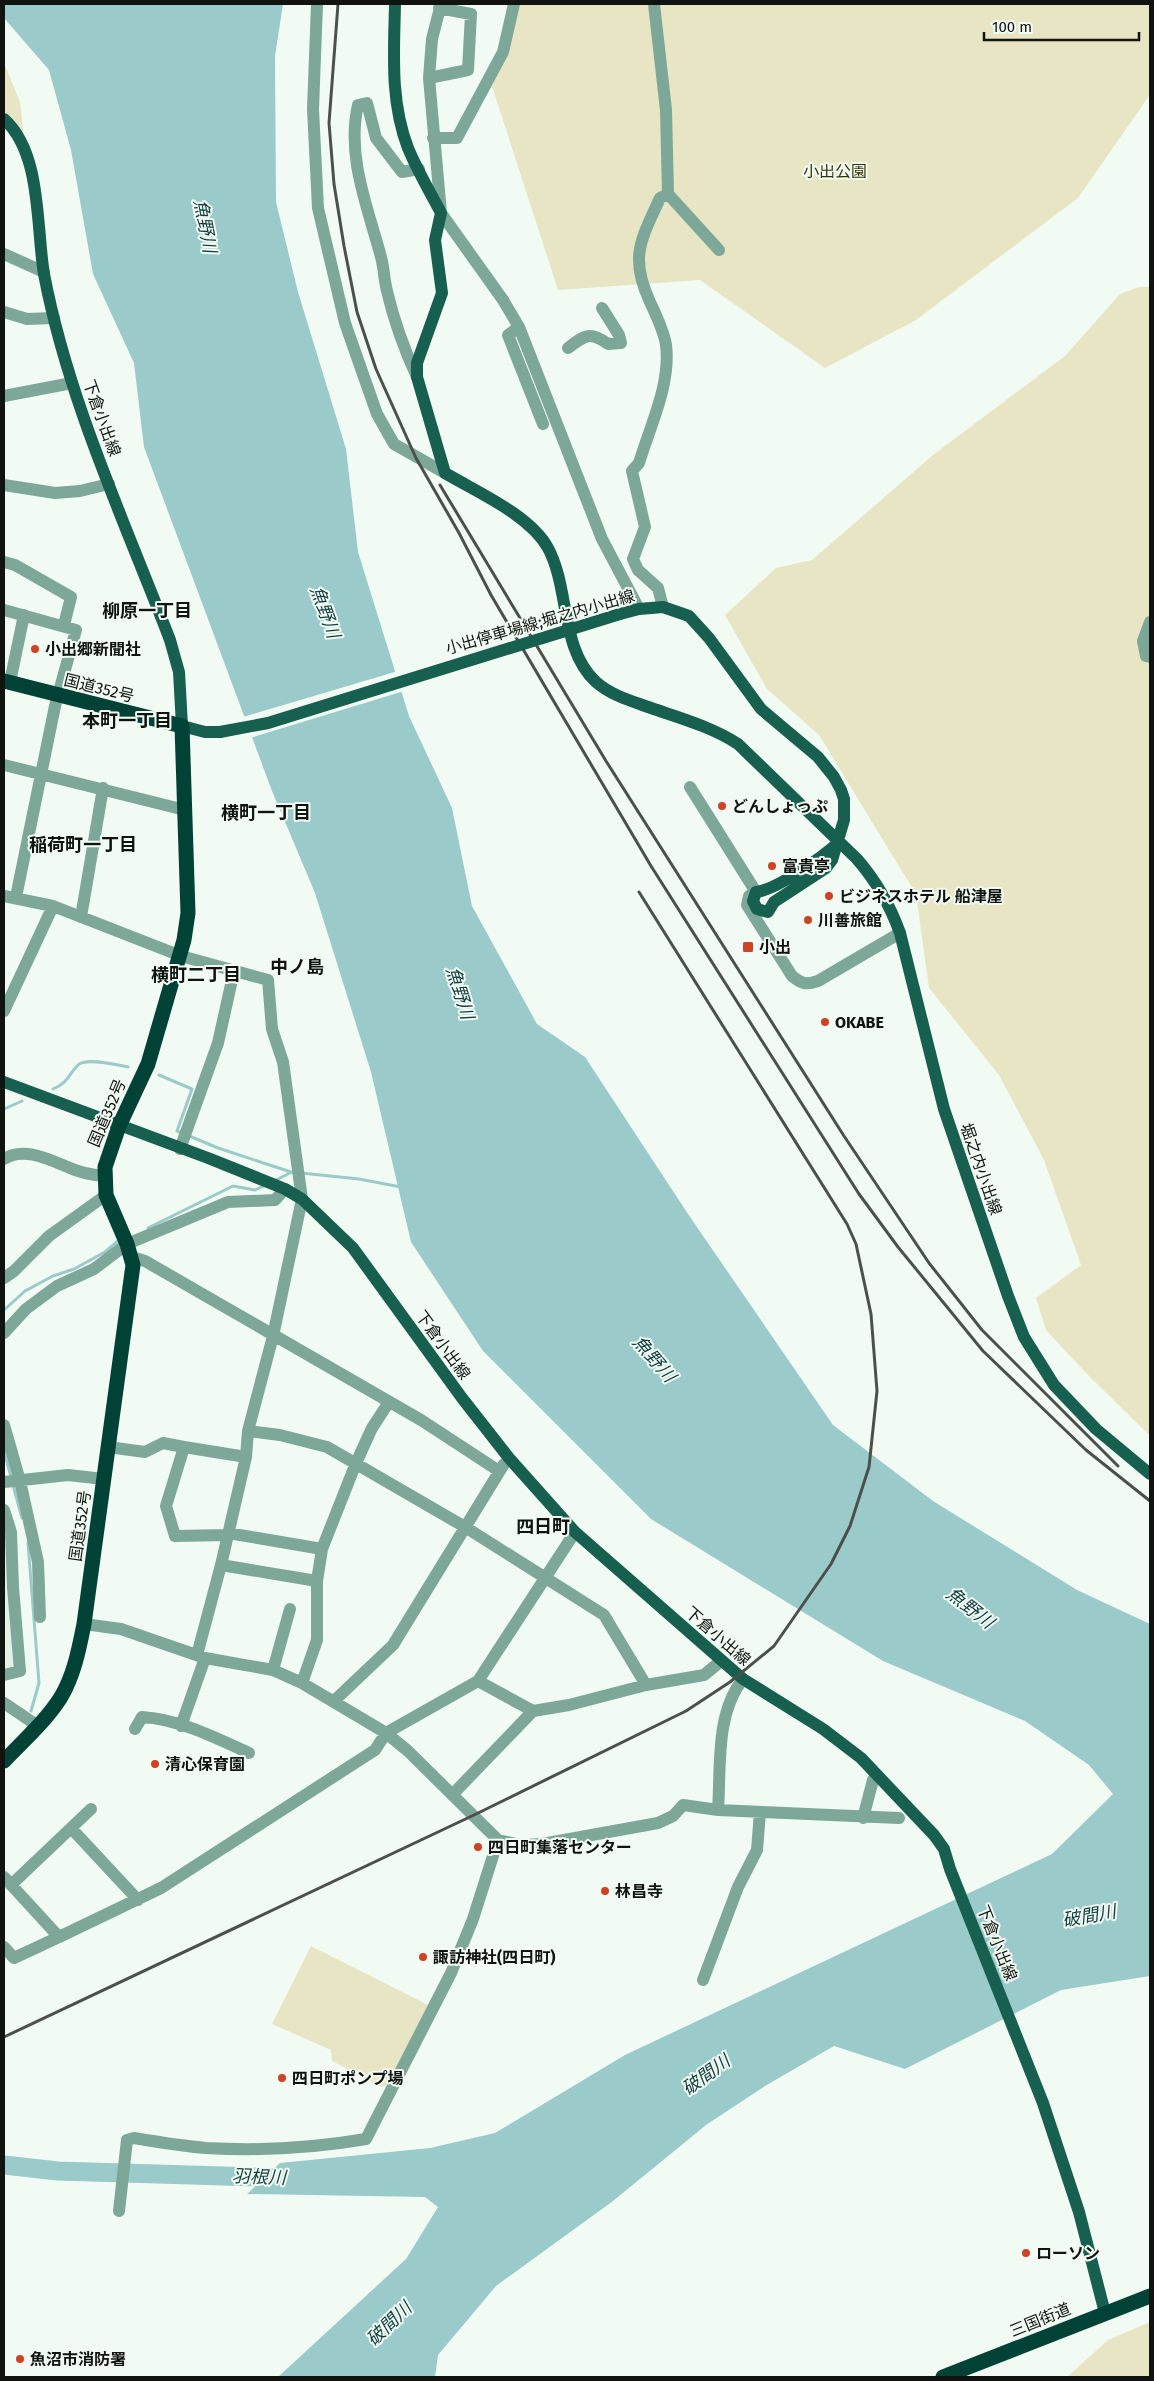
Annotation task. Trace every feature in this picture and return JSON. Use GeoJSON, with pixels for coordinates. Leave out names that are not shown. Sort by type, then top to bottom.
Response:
{"type":"FeatureCollection","features":[{"type":"Feature","properties":{"kind":"highway","name":"国道352号"},"geometry":{"type":"LineString","coordinates":[[4,1761],[38,1726],[61,1697],[77,1659],[84,1624],[127,1313],[130,1250],[106,1195],[104,1176],[107,1157],[119,1126],[148,1064],[180,956],[188,913],[182,726],[7,682]]}},
{"type":"Feature","properties":{"kind":"highway","name":"三国街道"},"geometry":{"type":"LineString","coordinates":[[943,2377],[1150,2296]]}},
{"type":"Feature","properties":{"kind":"main road"},"geometry":{"type":"LineString","coordinates":[[395,4],[393,79],[396,106],[408,150],[441,213],[435,240],[442,293],[417,364],[417,377],[445,473]]}},
{"type":"Feature","properties":{"kind":"main road","name":"下倉小出線"},"geometry":{"type":"LineString","coordinates":[[4,119],[25,146],[35,191],[44,272],[54,318],[72,383],[172,648],[179,672],[182,726]]}},
{"type":"Feature","properties":{"kind":"main road","name":"堀之内小出線"},"geometry":{"type":"LineString","coordinates":[[445,473],[518,517],[537,533],[548,548],[555,564],[577,652],[586,670],[597,683],[618,697],[726,737],[763,768],[838,843],[857,859],[874,879],[892,910],[900,933],[944,1109],[1024,1337],[1054,1385],[1096,1429],[1150,1474]]}},
{"type":"Feature","properties":{"kind":"main road","name":"小出停車場線;堀之内小出線"},"geometry":{"type":"LineString","coordinates":[[182,726],[205,732],[220,732],[268,724],[620,614],[639,609],[663,607],[690,616],[709,638],[761,709],[818,757],[834,777],[844,799],[844,820],[829,866],[774,902],[768,912],[759,911],[755,907],[753,901],[756,892]]}},
{"type":"Feature","properties":{"kind":"main road"},"geometry":{"type":"LineString","coordinates":[[756,892],[769,889],[826,854],[838,843]]}},
{"type":"Feature","properties":{"kind":"main road","name":"下倉小出線"},"geometry":{"type":"LineString","coordinates":[[4,1082],[119,1126],[183,1140],[302,1199],[353,1248],[508,1458],[575,1532],[743,1679],[823,1729],[861,1758],[934,1835],[944,1849],[950,1869],[1040,2096],[1079,2212],[1105,2313]]}},
{"type":"Feature","properties":{"kind":"street"},"geometry":{"type":"LineString","coordinates":[[317,4],[313,108],[318,208],[344,323],[377,414],[394,444],[445,473]]}},
{"type":"Feature","properties":{"kind":"street"},"geometry":{"type":"LineString","coordinates":[[434,138],[457,138],[503,52],[514,4]]}},
{"type":"Feature","properties":{"kind":"street"},"geometry":{"type":"LineString","coordinates":[[654,4],[666,110],[668,194],[719,250]]}},
{"type":"Feature","properties":{"kind":"street"},"geometry":{"type":"LineString","coordinates":[[429,78],[468,70],[471,14],[440,6],[432,39],[429,78],[441,213],[503,300],[519,327],[602,539],[639,609]]}},
{"type":"Feature","properties":{"kind":"street"},"geometry":{"type":"LineString","coordinates":[[417,377],[403,348],[386,289],[382,260],[360,185],[354,120],[358,105],[367,103],[376,138],[402,172],[418,169]]}},
{"type":"Feature","properties":{"kind":"street"},"geometry":{"type":"LineString","coordinates":[[663,607],[658,588],[638,570],[633,559],[644,527],[632,471],[639,463],[667,365],[666,343],[641,283],[638,269],[640,240],[660,198],[668,194]]}},
{"type":"Feature","properties":{"kind":"street"},"geometry":{"type":"LineString","coordinates":[[4,254],[44,272]]}},
{"type":"Feature","properties":{"kind":"street"},"geometry":{"type":"LineString","coordinates":[[568,348],[587,336],[596,335],[608,344],[621,343],[619,335],[602,308]]}},
{"type":"Feature","properties":{"kind":"street"},"geometry":{"type":"LineString","coordinates":[[4,312],[27,319],[54,318]]}},
{"type":"Feature","properties":{"kind":"street"},"geometry":{"type":"LineString","coordinates":[[519,327],[508,335],[543,424]]}},
{"type":"Feature","properties":{"kind":"street"},"geometry":{"type":"LineString","coordinates":[[4,396],[72,383]]}},
{"type":"Feature","properties":{"kind":"street"},"geometry":{"type":"LineString","coordinates":[[4,485],[54,493],[109,484]]}},
{"type":"Feature","properties":{"kind":"street"},"geometry":{"type":"LineString","coordinates":[[4,562],[15,564],[71,597],[64,625]]}},
{"type":"Feature","properties":{"kind":"street"},"geometry":{"type":"LineString","coordinates":[[4,610],[64,625],[76,630],[58,695],[41,773],[10,896],[53,906],[180,956],[268,980],[272,1029],[283,1062],[302,1199],[273,1336],[248,1431],[246,1458],[201,1657],[181,1726]]}},
{"type":"Feature","properties":{"kind":"street"},"geometry":{"type":"LineString","coordinates":[[7,682],[24,615]]}},
{"type":"Feature","properties":{"kind":"street"},"geometry":{"type":"LineString","coordinates":[[1150,622],[1143,641],[1146,656],[1150,657]]}},
{"type":"Feature","properties":{"kind":"street"},"geometry":{"type":"LineString","coordinates":[[4,765],[103,788],[185,810]]}},
{"type":"Feature","properties":{"kind":"street"},"geometry":{"type":"LineString","coordinates":[[690,787],[756,892],[749,896],[747,905],[792,976],[800,982],[807,984],[818,981],[900,933]]}},
{"type":"Feature","properties":{"kind":"street"},"geometry":{"type":"LineString","coordinates":[[81,917],[103,788]]}},
{"type":"Feature","properties":{"kind":"street"},"geometry":{"type":"LineString","coordinates":[[4,1011],[53,906]]}},
{"type":"Feature","properties":{"kind":"street"},"geometry":{"type":"LineString","coordinates":[[183,1140],[218,1043],[234,971]]}},
{"type":"Feature","properties":{"kind":"street"},"geometry":{"type":"LineString","coordinates":[[4,1159],[11,1155],[32,1154],[51,1158],[89,1174],[104,1176]]}},
{"type":"Feature","properties":{"kind":"street"},"geometry":{"type":"LineString","coordinates":[[4,1333],[26,1309],[57,1286],[228,1202],[275,1200],[285,1189]]}},
{"type":"Feature","properties":{"kind":"street"},"geometry":{"type":"LineString","coordinates":[[4,1278],[14,1271],[48,1236],[106,1195]]}},
{"type":"Feature","properties":{"kind":"street"},"geometry":{"type":"LineString","coordinates":[[130,1250],[145,1261],[273,1336],[421,1420],[499,1471]]}},
{"type":"Feature","properties":{"kind":"street"},"geometry":{"type":"LineString","coordinates":[[302,1682],[317,1640],[317,1581],[322,1549],[356,1463],[372,1428],[388,1402]]}},
{"type":"Feature","properties":{"kind":"street"},"geometry":{"type":"LineString","coordinates":[[4,1425],[13,1482],[38,1562],[40,1617]]}},
{"type":"Feature","properties":{"kind":"street"},"geometry":{"type":"LineString","coordinates":[[248,1431],[280,1435],[327,1447],[465,1527],[604,1614],[646,1685]]}},
{"type":"Feature","properties":{"kind":"street"},"geometry":{"type":"LineString","coordinates":[[108,1448],[145,1452],[163,1443],[246,1458]]}},
{"type":"Feature","properties":{"kind":"street"},"geometry":{"type":"LineString","coordinates":[[184,1447],[166,1506],[175,1536],[228,1534],[322,1549]]}},
{"type":"Feature","properties":{"kind":"street"},"geometry":{"type":"LineString","coordinates":[[335,1700],[393,1645],[508,1458]]}},
{"type":"Feature","properties":{"kind":"street"},"geometry":{"type":"LineString","coordinates":[[13,1482],[68,1476],[104,1479]]}},
{"type":"Feature","properties":{"kind":"street"},"geometry":{"type":"LineString","coordinates":[[4,1510],[11,1532],[13,1588],[20,1671],[4,1674]]}},
{"type":"Feature","properties":{"kind":"street"},"geometry":{"type":"LineString","coordinates":[[4,1947],[14,1958],[138,1900],[178,1878],[374,1750],[386,1733],[478,1682],[575,1532]]}},
{"type":"Feature","properties":{"kind":"street"},"geometry":{"type":"LineString","coordinates":[[221,1565],[317,1581]]}},
{"type":"Feature","properties":{"kind":"street"},"geometry":{"type":"LineString","coordinates":[[273,1670],[290,1609]]}},
{"type":"Feature","properties":{"kind":"street"},"geometry":{"type":"LineString","coordinates":[[84,1624],[120,1629],[201,1657],[273,1670],[302,1682],[335,1700],[386,1733],[498,1840],[521,1845],[542,1844],[658,1823],[673,1816],[683,1805],[718,1810],[863,1818],[899,1818]]}},
{"type":"Feature","properties":{"kind":"street"},"geometry":{"type":"LineString","coordinates":[[452,1795],[533,1711],[569,1705],[646,1685],[704,1675],[721,1661]]}},
{"type":"Feature","properties":{"kind":"street"},"geometry":{"type":"LineString","coordinates":[[718,1810],[723,1720],[736,1688],[743,1679]]}},
{"type":"Feature","properties":{"kind":"street"},"geometry":{"type":"LineString","coordinates":[[478,1682],[533,1711]]}},
{"type":"Feature","properties":{"kind":"street"},"geometry":{"type":"LineString","coordinates":[[4,1703],[38,1726]]}},
{"type":"Feature","properties":{"kind":"street"},"geometry":{"type":"LineString","coordinates":[[135,1729],[142,1717],[155,1718],[201,1732],[249,1754]]}},
{"type":"Feature","properties":{"kind":"street"},"geometry":{"type":"LineString","coordinates":[[863,1818],[873,1780],[878,1775]]}},
{"type":"Feature","properties":{"kind":"street"},"geometry":{"type":"LineString","coordinates":[[59,1937],[7,1881],[91,1809]]}},
{"type":"Feature","properties":{"kind":"street"},"geometry":{"type":"LineString","coordinates":[[703,1980],[738,1888],[757,1850],[760,1812]]}},
{"type":"Feature","properties":{"kind":"street"},"geometry":{"type":"LineString","coordinates":[[71,1828],[138,1900]]}},
{"type":"Feature","properties":{"kind":"street"},"geometry":{"type":"LineString","coordinates":[[119,2211],[127,2140],[134,2138],[205,2148],[267,2148],[366,2140],[451,1973],[473,1919],[498,1840]]}},
{"type":"Feature","properties":{"kind":"shaded area"},"geometry":{"type":"Polygon","coordinates":[[[4,1524],[16,1671],[4,1673],[4,1524]]]}},
{"type":"Feature","properties":{"kind":"green space","name":"小出公園"},"geometry":{"type":"Polygon","coordinates":[[[514,4],[1150,4],[1150,98],[1149,96],[1078,198],[916,320],[825,368],[700,280],[558,290],[489,77],[514,4]]]}},
{"type":"Feature","properties":{"kind":"green space"},"geometry":{"type":"Polygon","coordinates":[[[4,63],[20,102],[25,147],[4,119],[4,63]]]}},
{"type":"Feature","properties":{"kind":"green space"},"geometry":{"type":"Polygon","coordinates":[[[1139,287],[1150,287],[1150,1436],[1087,1374],[1046,1330],[1036,1298],[1081,1265],[1044,1160],[999,1075],[929,988],[916,894],[819,735],[767,689],[725,615],[776,568],[812,560],[933,455],[1065,356],[1120,294],[1139,287]]]}},
{"type":"Feature","properties":{"kind":"green space"},"geometry":{"type":"Polygon","coordinates":[[[311,1946],[428,2005],[390,2083],[382,2087],[332,2061],[331,2050],[272,2024],[311,1946]]]}},
{"type":"Feature","properties":{"kind":"green space"},"geometry":{"type":"Polygon","coordinates":[[[1150,2322],[1150,2377],[1067,2377],[1108,2340],[1150,2322]]]}},
{"type":"Feature","properties":{"kind":"water"},"geometry":{"type":"Polygon","coordinates":[[[4,4],[283,4],[275,56],[276,202],[298,292],[346,449],[358,552],[409,716],[452,808],[472,906],[537,1024],[585,1057],[688,1214],[833,1425],[933,1501],[1077,1590],[1150,1624],[1150,1976],[1061,1990],[905,2069],[834,2046],[765,2086],[706,2125],[613,2201],[496,2286],[438,2355],[435,2377],[278,2377],[406,2259],[438,2207],[425,2197],[247,2194],[280,2163],[430,2148],[495,2133],[625,2055],[1052,1854],[1113,1794],[1089,1765],[1025,1721],[883,1661],[651,1519],[483,1351],[411,1242],[371,1072],[315,893],[272,791],[144,447],[134,363],[93,274],[71,150],[49,70],[4,18],[4,4]]]}},
{"type":"Feature","properties":{"kind":"pier"},"geometry":{"type":"Polygon","coordinates":[[[398,671],[404,691],[250,738],[243,717],[398,671]]]}},
{"type":"Feature","properties":{"kind":"waterway"},"geometry":{"type":"LineString","coordinates":[[53,1089],[65,1081],[74,1069],[82,1063],[102,1062],[128,1067]]}},
{"type":"Feature","properties":{"kind":"waterway"},"geometry":{"type":"LineString","coordinates":[[159,1075],[192,1089],[177,1131],[182,1133]]}},
{"type":"Feature","properties":{"kind":"waterway"},"geometry":{"type":"LineString","coordinates":[[4,1109],[22,1101]]}},
{"type":"Feature","properties":{"kind":"waterway"},"geometry":{"type":"LineString","coordinates":[[187,1135],[218,1148],[294,1173]]}},
{"type":"Feature","properties":{"kind":"waterway"},"geometry":{"type":"LineString","coordinates":[[276,1180],[290,1173]]}},
{"type":"Feature","properties":{"kind":"waterway"},"geometry":{"type":"LineString","coordinates":[[301,1173],[359,1179],[401,1187]]}},
{"type":"Feature","properties":{"kind":"waterway"},"geometry":{"type":"LineString","coordinates":[[148,1228],[233,1186],[255,1190],[266,1185]]}},
{"type":"Feature","properties":{"kind":"waterway"},"geometry":{"type":"LineString","coordinates":[[4,1310],[25,1291],[53,1276],[74,1269],[105,1252],[118,1241]]}},
{"type":"Feature","properties":{"kind":"waterway"},"geometry":{"type":"LineString","coordinates":[[4,1451],[11,1477]]}},
{"type":"Feature","properties":{"kind":"waterway"},"geometry":{"type":"LineString","coordinates":[[13,1485],[22,1518]]}},
{"type":"Feature","properties":{"kind":"waterway"},"geometry":{"type":"LineString","coordinates":[[28,1543],[39,1683],[31,1711]]}},
{"type":"Feature","properties":{"kind":"waterway","name":"羽根川"},"geometry":{"type":"LineString","coordinates":[[4,2165],[58,2171],[290,2178]]}},
{"type":"Feature","properties":{"kind":"railway"},"geometry":{"type":"LineString","coordinates":[[338,4],[329,123],[334,184],[344,246],[357,312],[376,369],[416,458],[459,533],[491,595],[651,866],[859,1194],[898,1247],[983,1351],[1086,1450],[1150,1501]]}},
{"type":"Feature","properties":{"kind":"railway"},"geometry":{"type":"LineString","coordinates":[[440,485],[606,761],[844,1136],[929,1263],[982,1330],[1118,1466]]}},
{"type":"Feature","properties":{"kind":"railway"},"geometry":{"type":"LineString","coordinates":[[4,2037],[474,1815],[686,1711],[730,1682],[774,1646],[831,1564],[850,1526],[869,1467],[877,1391],[871,1314],[856,1244],[847,1224],[639,892]]}},
{"type":"Feature","properties":{"kind":"place","name":"小出郷新聞社"},"geometry":{"type":"Point","coordinates":[35,649]}},
{"type":"Feature","properties":{"kind":"place","name":"どんしょっぷ"},"geometry":{"type":"Point","coordinates":[722,806]}},
{"type":"Feature","properties":{"kind":"place","name":"富貴亭"},"geometry":{"type":"Point","coordinates":[772,866]}},
{"type":"Feature","properties":{"kind":"place","name":"ビジネスホテル 船津屋"},"geometry":{"type":"Point","coordinates":[829,896]}},
{"type":"Feature","properties":{"kind":"place","name":"川善旅館"},"geometry":{"type":"Point","coordinates":[808,920]}},
{"type":"Feature","properties":{"kind":"place","name":"小出"},"geometry":{"type":"Point","coordinates":[748,947]}},
{"type":"Feature","properties":{"kind":"place","name":"OKABE"},"geometry":{"type":"Point","coordinates":[825,1022]}},
{"type":"Feature","properties":{"kind":"place","name":"清心保育園"},"geometry":{"type":"Point","coordinates":[155,1764]}},
{"type":"Feature","properties":{"kind":"place","name":"四日町集落センター"},"geometry":{"type":"Point","coordinates":[478,1847]}},
{"type":"Feature","properties":{"kind":"place","name":"林昌寺"},"geometry":{"type":"Point","coordinates":[605,1891]}},
{"type":"Feature","properties":{"kind":"place","name":"諏訪神社(四日町)"},"geometry":{"type":"Point","coordinates":[423,1957]}},
{"type":"Feature","properties":{"kind":"place","name":"四日町ポンプ場"},"geometry":{"type":"Point","coordinates":[282,2078]}},
{"type":"Feature","properties":{"kind":"place","name":"ローソン"},"geometry":{"type":"Point","coordinates":[1026,2253]}},
{"type":"Feature","properties":{"kind":"place","name":"魚沼市消防署"},"geometry":{"type":"Point","coordinates":[20,2359]}},
{"type":"Feature","properties":{"kind":"district","name":"柳原一丁目"},"geometry":{"type":"Point","coordinates":[147,611]}},
{"type":"Feature","properties":{"kind":"district","name":"本町一丁目"},"geometry":{"type":"Point","coordinates":[127,721]}},
{"type":"Feature","properties":{"kind":"district","name":"横町一丁目"},"geometry":{"type":"Point","coordinates":[266,813]}},
{"type":"Feature","properties":{"kind":"district","name":"稲荷町一丁目"},"geometry":{"type":"Point","coordinates":[83,845]}},
{"type":"Feature","properties":{"kind":"district","name":"中ノ島"},"geometry":{"type":"Point","coordinates":[297,967]}},
{"type":"Feature","properties":{"kind":"district","name":"横町二丁目"},"geometry":{"type":"Point","coordinates":[196,975]}},
{"type":"Feature","properties":{"kind":"district","name":"四日町"},"geometry":{"type":"Point","coordinates":[543,1527]}},
{"type":"Feature","properties":{"kind":"water label","name":"魚野川"},"geometry":{"type":"Point","coordinates":[205,226]}},
{"type":"Feature","properties":{"kind":"water label","name":"魚野川"},"geometry":{"type":"Point","coordinates":[325,612]}},
{"type":"Feature","properties":{"kind":"water label","name":"魚野川"},"geometry":{"type":"Point","coordinates":[460,993]}},
{"type":"Feature","properties":{"kind":"water label","name":"魚野川"},"geometry":{"type":"Point","coordinates":[654,1359]}},
{"type":"Feature","properties":{"kind":"water label","name":"魚野川"},"geometry":{"type":"Point","coordinates":[970,1608]}},
{"type":"Feature","properties":{"kind":"water label","name":"破間川"},"geometry":{"type":"Point","coordinates":[1089,1916]}},
{"type":"Feature","properties":{"kind":"water label","name":"破間川"},"geometry":{"type":"Point","coordinates":[706,2075]}},
{"type":"Feature","properties":{"kind":"water label","name":"破間川"},"geometry":{"type":"Point","coordinates":[389,2324]}}]}
